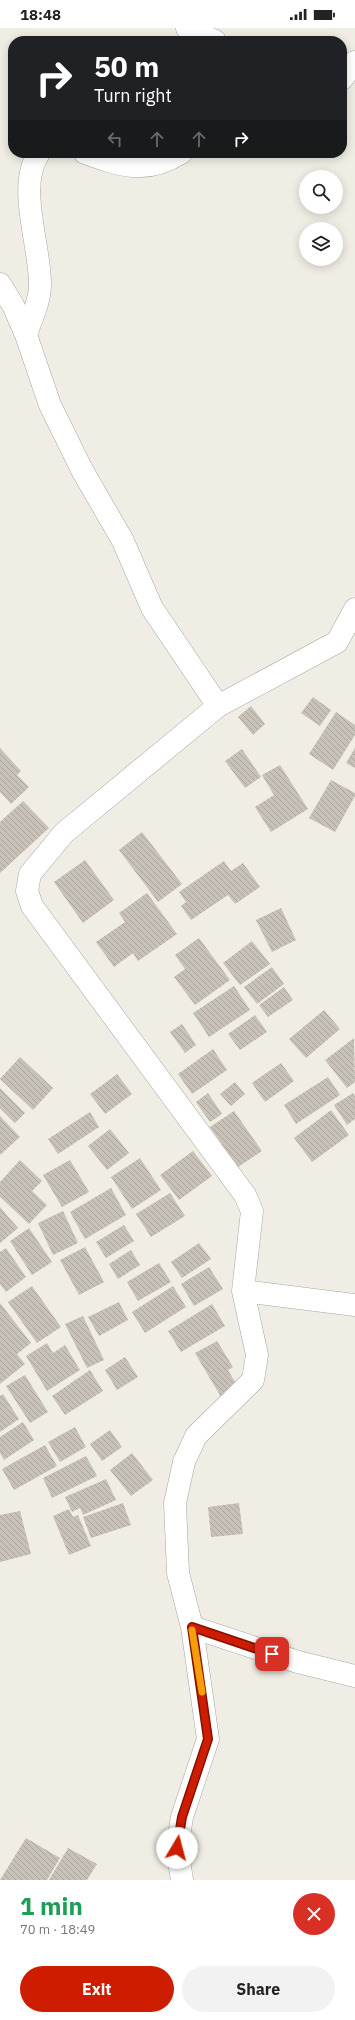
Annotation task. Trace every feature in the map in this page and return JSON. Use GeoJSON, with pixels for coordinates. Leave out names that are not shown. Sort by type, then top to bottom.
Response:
{"type":"FeatureCollection","features":[{"type":"Feature","properties":{"kind":"street"},"geometry":{"type":"LineString","coordinates":[[187,28],[204,36]]}},
{"type":"Feature","properties":{"kind":"street"},"geometry":{"type":"LineString","coordinates":[[347,72],[355,62]]}},
{"type":"Feature","properties":{"kind":"street"},"geometry":{"type":"LineString","coordinates":[[26,335],[38,302],[40,286],[29,203],[33,164],[36,158]]}},
{"type":"Feature","properties":{"kind":"street"},"geometry":{"type":"LineString","coordinates":[[99,158],[125,167],[140,167],[156,164],[170,158]]}},
{"type":"Feature","properties":{"kind":"street"},"geometry":{"type":"LineString","coordinates":[[0,284],[13,305],[26,335],[50,405],[82,470],[123,542],[152,608],[218,706]]}},
{"type":"Feature","properties":{"kind":"street"},"geometry":{"type":"LineString","coordinates":[[182,1880],[177,1848],[182,1817],[208,1739],[192,1627],[178,1573],[175,1504],[184,1462],[196,1436],[252,1380],[257,1355],[243,1291],[252,1211],[245,1195],[32,906],[27,890],[30,874],[64,834],[218,706],[337,642],[355,608]]}},
{"type":"Feature","properties":{"kind":"street"},"geometry":{"type":"LineString","coordinates":[[243,1291],[355,1306]]}},
{"type":"Feature","properties":{"kind":"street"},"geometry":{"type":"LineString","coordinates":[[192,1627],[298,1662],[355,1676]]}},
{"type":"Feature","properties":{"kind":"building"},"geometry":{"type":"Polygon","coordinates":[[[313,697],[331,710],[320,726],[301,713],[313,697]]]}},
{"type":"Feature","properties":{"kind":"building"},"geometry":{"type":"Polygon","coordinates":[[[251,706],[265,724],[253,735],[238,717],[251,706]]]}},
{"type":"Feature","properties":{"kind":"building"},"geometry":{"type":"Polygon","coordinates":[[[336,712],[355,725],[355,735],[333,770],[309,754],[336,712]]]}},
{"type":"Feature","properties":{"kind":"building"},"geometry":{"type":"Polygon","coordinates":[[[0,748],[21,771],[17,775],[29,787],[11,804],[0,792],[0,748]]]}},
{"type":"Feature","properties":{"kind":"building"},"geometry":{"type":"Polygon","coordinates":[[[355,748],[355,768],[346,763],[355,748]]]}},
{"type":"Feature","properties":{"kind":"building"},"geometry":{"type":"Polygon","coordinates":[[[242,749],[261,777],[245,788],[225,761],[242,749]]]}},
{"type":"Feature","properties":{"kind":"building"},"geometry":{"type":"Polygon","coordinates":[[[280,765],[308,809],[271,832],[255,807],[274,795],[262,775],[280,765]]]}},
{"type":"Feature","properties":{"kind":"building"},"geometry":{"type":"Polygon","coordinates":[[[331,780],[355,793],[355,796],[335,832],[309,818],[331,780]]]}},
{"type":"Feature","properties":{"kind":"building"},"geometry":{"type":"Polygon","coordinates":[[[23,801],[49,828],[0,873],[0,822],[23,801]]]}},
{"type":"Feature","properties":{"kind":"building"},"geometry":{"type":"Polygon","coordinates":[[[142,832],[182,884],[158,902],[119,850],[142,832]]]}},
{"type":"Feature","properties":{"kind":"building"},"geometry":{"type":"Polygon","coordinates":[[[85,860],[114,900],[83,923],[54,882],[85,860]]]}},
{"type":"Feature","properties":{"kind":"building"},"geometry":{"type":"Polygon","coordinates":[[[224,861],[231,871],[243,863],[260,887],[235,904],[228,895],[191,920],[181,906],[186,902],[179,892],[224,861]]]}},
{"type":"Feature","properties":{"kind":"building"},"geometry":{"type":"Polygon","coordinates":[[[147,893],[177,934],[138,961],[133,953],[114,967],[96,942],[125,922],[119,913],[147,893]]]}},
{"type":"Feature","properties":{"kind":"building"},"geometry":{"type":"Polygon","coordinates":[[[281,908],[296,940],[272,952],[256,920],[281,908]]]}},
{"type":"Feature","properties":{"kind":"building"},"geometry":{"type":"Polygon","coordinates":[[[199,938],[230,980],[195,1005],[174,977],[185,969],[175,955],[199,938]]]}},
{"type":"Feature","properties":{"kind":"building"},"geometry":{"type":"Polygon","coordinates":[[[252,941],[270,964],[240,985],[223,963],[252,941]]]}},
{"type":"Feature","properties":{"kind":"building"},"geometry":{"type":"Polygon","coordinates":[[[272,967],[284,984],[257,1004],[244,987],[272,967]]]}},
{"type":"Feature","properties":{"kind":"building"},"geometry":{"type":"Polygon","coordinates":[[[234,986],[250,1010],[209,1037],[193,1013],[234,986]]]}},
{"type":"Feature","properties":{"kind":"building"},"geometry":{"type":"Polygon","coordinates":[[[284,987],[293,1000],[268,1017],[259,1005],[284,987]]]}},
{"type":"Feature","properties":{"kind":"building"},"geometry":{"type":"Polygon","coordinates":[[[324,1010],[340,1029],[306,1058],[289,1039],[324,1010]]]}},
{"type":"Feature","properties":{"kind":"building"},"geometry":{"type":"Polygon","coordinates":[[[255,1015],[267,1032],[240,1050],[228,1034],[255,1015]]]}},
{"type":"Feature","properties":{"kind":"building"},"geometry":{"type":"Polygon","coordinates":[[[182,1024],[196,1045],[185,1053],[170,1032],[182,1024]]]}},
{"type":"Feature","properties":{"kind":"building"},"geometry":{"type":"Polygon","coordinates":[[[354,1038],[355,1082],[347,1088],[325,1060],[354,1038]]]}},
{"type":"Feature","properties":{"kind":"building"},"geometry":{"type":"Polygon","coordinates":[[[213,1049],[227,1070],[192,1094],[178,1074],[213,1049]]]}},
{"type":"Feature","properties":{"kind":"building"},"geometry":{"type":"Polygon","coordinates":[[[20,1057],[53,1088],[33,1110],[0,1079],[20,1057]]]}},
{"type":"Feature","properties":{"kind":"building"},"geometry":{"type":"Polygon","coordinates":[[[281,1063],[294,1081],[265,1102],[252,1083],[281,1063]]]}},
{"type":"Feature","properties":{"kind":"building"},"geometry":{"type":"Polygon","coordinates":[[[117,1074],[132,1094],[105,1114],[90,1094],[117,1074]]]}},
{"type":"Feature","properties":{"kind":"building"},"geometry":{"type":"Polygon","coordinates":[[[328,1077],[340,1095],[296,1124],[284,1105],[328,1077]]]}},
{"type":"Feature","properties":{"kind":"building"},"geometry":{"type":"Polygon","coordinates":[[[235,1082],[245,1094],[231,1106],[220,1094],[235,1082]]]}},
{"type":"Feature","properties":{"kind":"building"},"geometry":{"type":"Polygon","coordinates":[[[0,1088],[25,1113],[15,1123],[0,1108],[0,1088]]]}},
{"type":"Feature","properties":{"kind":"building"},"geometry":{"type":"Polygon","coordinates":[[[208,1093],[222,1114],[210,1122],[196,1102],[208,1093]]]}},
{"type":"Feature","properties":{"kind":"building"},"geometry":{"type":"Polygon","coordinates":[[[353,1093],[355,1096],[355,1119],[347,1125],[334,1105],[353,1093]]]}},
{"type":"Feature","properties":{"kind":"building"},"geometry":{"type":"Polygon","coordinates":[[[331,1110],[349,1135],[312,1162],[294,1138],[331,1110]]]}},
{"type":"Feature","properties":{"kind":"building"},"geometry":{"type":"Polygon","coordinates":[[[234,1111],[262,1151],[238,1167],[210,1127],[234,1111]]]}},
{"type":"Feature","properties":{"kind":"building"},"geometry":{"type":"Polygon","coordinates":[[[90,1112],[99,1127],[58,1154],[48,1139],[90,1112]]]}},
{"type":"Feature","properties":{"kind":"building"},"geometry":{"type":"Polygon","coordinates":[[[0,1116],[20,1137],[0,1155],[0,1116]]]}},
{"type":"Feature","properties":{"kind":"building"},"geometry":{"type":"Polygon","coordinates":[[[110,1129],[129,1153],[107,1170],[88,1146],[110,1129]]]}},
{"type":"Feature","properties":{"kind":"building"},"geometry":{"type":"Polygon","coordinates":[[[193,1151],[212,1176],[179,1200],[160,1175],[193,1151]]]}},
{"type":"Feature","properties":{"kind":"building"},"geometry":{"type":"Polygon","coordinates":[[[140,1158],[161,1190],[132,1209],[111,1177],[140,1158]]]}},
{"type":"Feature","properties":{"kind":"building"},"geometry":{"type":"Polygon","coordinates":[[[20,1160],[42,1181],[32,1191],[47,1205],[29,1224],[0,1197],[0,1182],[20,1160]]]}},
{"type":"Feature","properties":{"kind":"building"},"geometry":{"type":"Polygon","coordinates":[[[70,1160],[89,1192],[62,1207],[43,1175],[70,1160]]]}},
{"type":"Feature","properties":{"kind":"building"},"geometry":{"type":"Polygon","coordinates":[[[111,1188],[126,1215],[85,1239],[70,1212],[111,1188]]]}},
{"type":"Feature","properties":{"kind":"building"},"geometry":{"type":"Polygon","coordinates":[[[170,1193],[185,1216],[151,1237],[136,1214],[170,1193]]]}},
{"type":"Feature","properties":{"kind":"building"},"geometry":{"type":"Polygon","coordinates":[[[0,1207],[18,1228],[0,1243],[0,1207]]]}},
{"type":"Feature","properties":{"kind":"building"},"geometry":{"type":"Polygon","coordinates":[[[63,1211],[78,1243],[53,1255],[38,1223],[63,1211]]]}},
{"type":"Feature","properties":{"kind":"building"},"geometry":{"type":"Polygon","coordinates":[[[124,1225],[134,1241],[106,1258],[96,1242],[124,1225]]]}},
{"type":"Feature","properties":{"kind":"building"},"geometry":{"type":"Polygon","coordinates":[[[29,1228],[52,1262],[32,1275],[10,1241],[29,1228]]]}},
{"type":"Feature","properties":{"kind":"building"},"geometry":{"type":"Polygon","coordinates":[[[199,1243],[211,1259],[182,1278],[171,1262],[199,1243]]]}},
{"type":"Feature","properties":{"kind":"building"},"geometry":{"type":"Polygon","coordinates":[[[85,1247],[104,1282],[79,1295],[60,1260],[85,1247]]]}},
{"type":"Feature","properties":{"kind":"building"},"geometry":{"type":"Polygon","coordinates":[[[6,1248],[26,1277],[6,1292],[0,1284],[0,1252],[6,1248]]]}},
{"type":"Feature","properties":{"kind":"building"},"geometry":{"type":"Polygon","coordinates":[[[131,1250],[140,1265],[118,1279],[109,1264],[131,1250]]]}},
{"type":"Feature","properties":{"kind":"building"},"geometry":{"type":"Polygon","coordinates":[[[159,1263],[171,1282],[138,1301],[127,1282],[159,1263]]]}},
{"type":"Feature","properties":{"kind":"building"},"geometry":{"type":"Polygon","coordinates":[[[209,1267],[223,1289],[194,1306],[181,1284],[209,1267]]]}},
{"type":"Feature","properties":{"kind":"building"},"geometry":{"type":"Polygon","coordinates":[[[32,1286],[61,1327],[37,1343],[8,1302],[32,1286]]]}},
{"type":"Feature","properties":{"kind":"building"},"geometry":{"type":"Polygon","coordinates":[[[173,1286],[186,1307],[145,1333],[132,1312],[173,1286]]]}},
{"type":"Feature","properties":{"kind":"building"},"geometry":{"type":"Polygon","coordinates":[[[119,1302],[128,1320],[99,1336],[88,1317],[119,1302]]]}},
{"type":"Feature","properties":{"kind":"building"},"geometry":{"type":"Polygon","coordinates":[[[0,1303],[31,1343],[17,1354],[25,1364],[0,1384],[0,1303]]]}},
{"type":"Feature","properties":{"kind":"building"},"geometry":{"type":"Polygon","coordinates":[[[212,1304],[225,1326],[181,1352],[168,1331],[212,1304]]]}},
{"type":"Feature","properties":{"kind":"building"},"geometry":{"type":"Polygon","coordinates":[[[83,1316],[104,1360],[87,1368],[65,1324],[83,1316]]]}},
{"type":"Feature","properties":{"kind":"building"},"geometry":{"type":"Polygon","coordinates":[[[217,1341],[233,1367],[228,1370],[238,1387],[221,1397],[195,1353],[217,1341]]]}},
{"type":"Feature","properties":{"kind":"building"},"geometry":{"type":"Polygon","coordinates":[[[47,1343],[53,1353],[65,1345],[80,1370],[47,1391],[26,1356],[47,1343]]]}},
{"type":"Feature","properties":{"kind":"building"},"geometry":{"type":"Polygon","coordinates":[[[125,1357],[138,1377],[117,1390],[105,1370],[125,1357]]]}},
{"type":"Feature","properties":{"kind":"building"},"geometry":{"type":"Polygon","coordinates":[[[90,1370],[103,1391],[65,1415],[52,1396],[90,1370]]]}},
{"type":"Feature","properties":{"kind":"building"},"geometry":{"type":"Polygon","coordinates":[[[25,1375],[48,1412],[30,1423],[6,1386],[25,1375]]]}},
{"type":"Feature","properties":{"kind":"building"},"geometry":{"type":"Polygon","coordinates":[[[3,1394],[19,1419],[0,1432],[0,1396],[3,1394]]]}},
{"type":"Feature","properties":{"kind":"building"},"geometry":{"type":"Polygon","coordinates":[[[23,1422],[34,1440],[4,1460],[0,1453],[0,1437],[23,1422]]]}},
{"type":"Feature","properties":{"kind":"building"},"geometry":{"type":"Polygon","coordinates":[[[75,1427],[86,1447],[60,1462],[48,1442],[75,1427]]]}},
{"type":"Feature","properties":{"kind":"building"},"geometry":{"type":"Polygon","coordinates":[[[110,1430],[122,1447],[102,1461],[90,1444],[110,1430]]]}},
{"type":"Feature","properties":{"kind":"building"},"geometry":{"type":"Polygon","coordinates":[[[45,1445],[57,1466],[14,1490],[2,1469],[45,1445]]]}},
{"type":"Feature","properties":{"kind":"building"},"geometry":{"type":"Polygon","coordinates":[[[132,1453],[153,1480],[131,1496],[110,1470],[132,1453]]]}},
{"type":"Feature","properties":{"kind":"building"},"geometry":{"type":"Polygon","coordinates":[[[86,1456],[97,1476],[52,1498],[43,1478],[86,1456]]]}},
{"type":"Feature","properties":{"kind":"building"},"geometry":{"type":"Polygon","coordinates":[[[106,1479],[116,1500],[83,1515],[80,1508],[72,1512],[65,1497],[106,1479]]]}},
{"type":"Feature","properties":{"kind":"building"},"geometry":{"type":"Polygon","coordinates":[[[123,1503],[131,1525],[91,1538],[83,1517],[123,1503]]]}},
{"type":"Feature","properties":{"kind":"building"},"geometry":{"type":"Polygon","coordinates":[[[239,1503],[243,1534],[211,1537],[208,1507],[239,1503]]]}},
{"type":"Feature","properties":{"kind":"building"},"geometry":{"type":"Polygon","coordinates":[[[69,1509],[73,1517],[78,1515],[91,1546],[69,1555],[53,1516],[69,1509]]]}},
{"type":"Feature","properties":{"kind":"building"},"geometry":{"type":"Polygon","coordinates":[[[20,1511],[31,1554],[0,1562],[0,1515],[20,1511]]]}},
{"type":"Feature","properties":{"kind":"building"},"geometry":{"type":"Polygon","coordinates":[[[26,1838],[60,1858],[47,1880],[0,1880],[26,1838]]]}},
{"type":"Feature","properties":{"kind":"building"},"geometry":{"type":"Polygon","coordinates":[[[68,1848],[97,1864],[87,1880],[49,1880],[68,1848]]]}},
{"type":"Feature","properties":{"kind":"slow traffic"},"geometry":{"type":"LineString","coordinates":[[192,1630],[202,1692]]}},
{"type":"Feature","properties":{"kind":"route"},"geometry":{"type":"LineString","coordinates":[[177,1848],[182,1817],[208,1739],[192,1627],[272,1654]]}}]}
